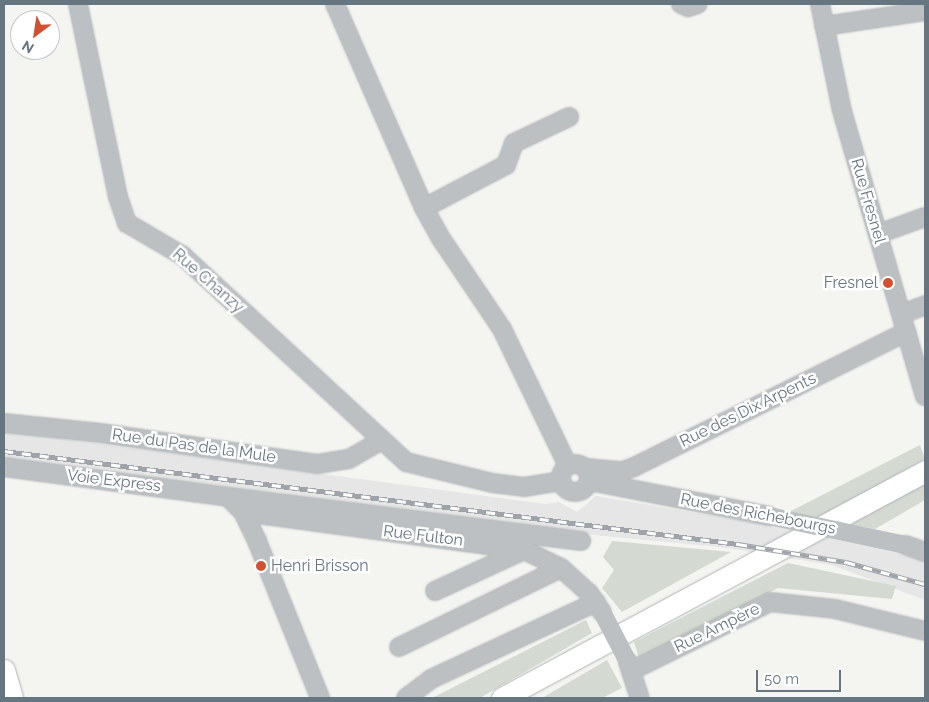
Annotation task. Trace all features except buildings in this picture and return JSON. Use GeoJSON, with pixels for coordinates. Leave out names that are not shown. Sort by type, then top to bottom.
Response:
{"type":"FeatureCollection","features":[{"type":"Feature","properties":{"kind":"main road"},"geometry":{"type":"LineString","coordinates":[[502,698],[925,470]]}},
{"type":"Feature","properties":{"kind":"main road"},"geometry":{"type":"LineString","coordinates":[[4,670],[12,698]]}},
{"type":"Feature","properties":{"kind":"street","name":"Rue Chanzy"},"geometry":{"type":"LineString","coordinates":[[78,4],[118,197],[127,223],[183,256],[363,422],[380,441],[406,462],[492,483],[524,487],[576,474]]}},
{"type":"Feature","properties":{"kind":"street"},"geometry":{"type":"LineString","coordinates":[[335,4],[424,208],[442,240],[502,329],[576,474]]}},
{"type":"Feature","properties":{"kind":"street"},"geometry":{"type":"LineString","coordinates":[[681,4],[688,7],[698,4]]}},
{"type":"Feature","properties":{"kind":"street","name":"Rue Fresnel"},"geometry":{"type":"LineString","coordinates":[[823,5],[824,26],[842,111],[925,396]]}},
{"type":"Feature","properties":{"kind":"street"},"geometry":{"type":"LineString","coordinates":[[824,26],[925,11]]}},
{"type":"Feature","properties":{"kind":"street"},"geometry":{"type":"LineString","coordinates":[[424,208],[506,165],[514,143],[569,117]]}},
{"type":"Feature","properties":{"kind":"street"},"geometry":{"type":"LineString","coordinates":[[878,234],[925,217]]}},
{"type":"Feature","properties":{"kind":"street"},"geometry":{"type":"LineString","coordinates":[[902,314],[925,305]]}},
{"type":"Feature","properties":{"kind":"street","name":"Rue des Dix Arpents"},"geometry":{"type":"LineString","coordinates":[[576,474],[626,470],[906,332]]}},
{"type":"Feature","properties":{"kind":"street","name":"Rue du Pas de la Mule"},"geometry":{"type":"LineString","coordinates":[[4,423],[100,432],[317,464],[350,459],[380,441]]}},
{"type":"Feature","properties":{"kind":"street","name":"Voie Express"},"geometry":{"type":"LineString","coordinates":[[4,467],[581,541]]}},
{"type":"Feature","properties":{"kind":"street"},"geometry":{"type":"LineString","coordinates":[[626,470],[632,474],[634,489]]}},
{"type":"Feature","properties":{"kind":"street","name":"Rue des Richebourgs"},"geometry":{"type":"LineString","coordinates":[[576,474],[634,489],[906,545],[925,552]]}},
{"type":"Feature","properties":{"kind":"street"},"geometry":{"type":"LineString","coordinates":[[226,496],[243,512],[320,698]]}},
{"type":"Feature","properties":{"kind":"street","name":"Rue Fulton"},"geometry":{"type":"LineString","coordinates":[[243,512],[524,550],[561,568],[596,603],[629,666],[640,698]]}},
{"type":"Feature","properties":{"kind":"street"},"geometry":{"type":"LineString","coordinates":[[436,591],[524,550]]}},
{"type":"Feature","properties":{"kind":"street"},"geometry":{"type":"LineString","coordinates":[[399,646],[561,568]]}},
{"type":"Feature","properties":{"kind":"street","name":"Rue Ampère"},"geometry":{"type":"LineString","coordinates":[[629,666],[770,602],[835,609],[925,631]]}},
{"type":"Feature","properties":{"kind":"street"},"geometry":{"type":"LineString","coordinates":[[406,698],[431,679],[596,603]]}},
{"type":"Feature","properties":{"kind":"shaded area"},"geometry":{"type":"Polygon","coordinates":[[[4,431],[546,504],[559,502],[577,512],[596,496],[778,527],[925,559],[925,600],[832,565],[720,547],[584,534],[4,460],[4,431]]]}},
{"type":"Feature","properties":{"kind":"shaded area"},"geometry":{"type":"Polygon","coordinates":[[[920,445],[925,459],[818,518],[789,512],[920,445]]]}},
{"type":"Feature","properties":{"kind":"shaded area"},"geometry":{"type":"Polygon","coordinates":[[[925,483],[925,500],[875,529],[849,524],[925,483]]]}},
{"type":"Feature","properties":{"kind":"shaded area"},"geometry":{"type":"Polygon","coordinates":[[[612,541],[731,552],[622,612],[602,588],[614,570],[603,557],[612,541]]]}},
{"type":"Feature","properties":{"kind":"shaded area"},"geometry":{"type":"Polygon","coordinates":[[[788,563],[896,586],[892,599],[778,588],[639,658],[634,642],[788,563]]]}},
{"type":"Feature","properties":{"kind":"shaded area"},"geometry":{"type":"Polygon","coordinates":[[[586,620],[592,633],[480,698],[432,698],[586,620]]]}},
{"type":"Feature","properties":{"kind":"shaded area"},"geometry":{"type":"Polygon","coordinates":[[[607,660],[622,688],[602,698],[542,698],[607,660]]]}},
{"type":"Feature","properties":{"kind":"railway"},"geometry":{"type":"LineString","coordinates":[[4,451],[738,544],[846,562],[925,584]]}},
{"type":"Feature","properties":{"kind":"place","name":"Fresnel"},"geometry":{"type":"Point","coordinates":[888,283]}},
{"type":"Feature","properties":{"kind":"place","name":"Henri Brisson"},"geometry":{"type":"Point","coordinates":[261,566]}}]}
